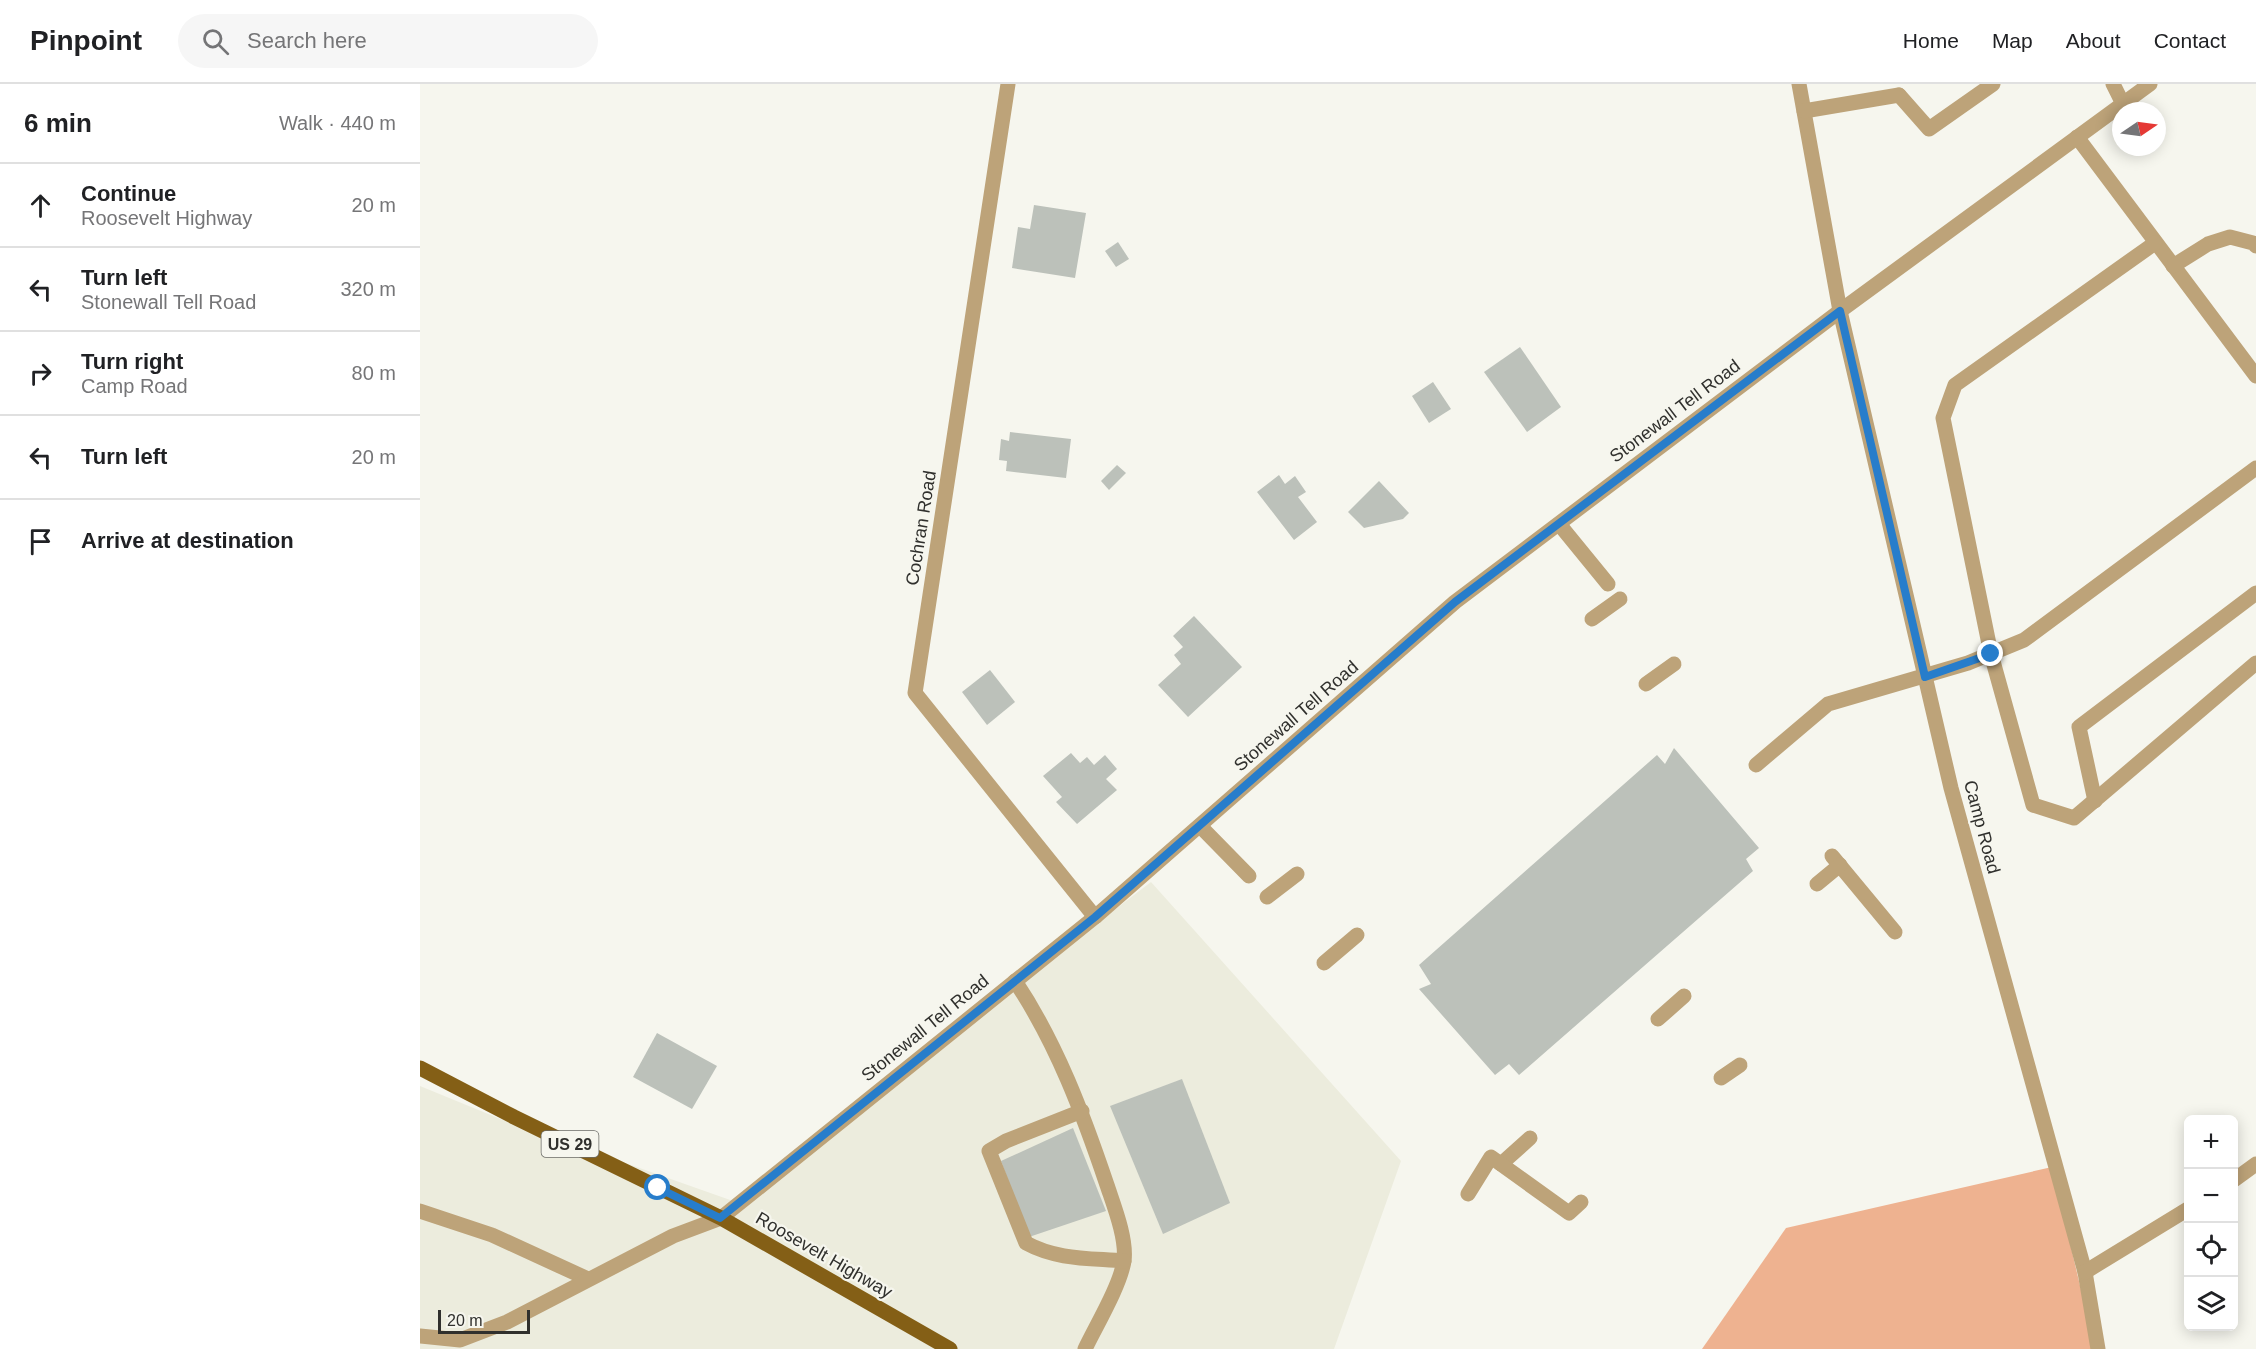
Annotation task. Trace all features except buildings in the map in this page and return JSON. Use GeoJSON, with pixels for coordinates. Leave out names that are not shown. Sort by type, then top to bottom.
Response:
{"type":"FeatureCollection","features":[{"type":"Feature","properties":{"kind":"main road","name":"Roosevelt Highway"},"geometry":{"type":"LineString","coordinates":[[420,1068],[720,1218],[950,1349]]}},
{"type":"Feature","properties":{"kind":"street","name":"Cochran Road"},"geometry":{"type":"LineString","coordinates":[[1008,84],[915,693],[1095,917]]}},
{"type":"Feature","properties":{"kind":"street","name":"Camp Road"},"geometry":{"type":"LineString","coordinates":[[1799,84],[1840,311],[1951,788],[2085,1272],[2098,1349]]}},
{"type":"Feature","properties":{"kind":"street"},"geometry":{"type":"LineString","coordinates":[[1804,111],[1900,89],[1929,129],[1993,84]]}},
{"type":"Feature","properties":{"kind":"street"},"geometry":{"type":"LineString","coordinates":[[2113,84],[2122,102]]}},
{"type":"Feature","properties":{"kind":"street","name":"Stonewall Tell Road"},"geometry":{"type":"LineString","coordinates":[[2126,102],[2150,84]]}},
{"type":"Feature","properties":{"kind":"street","name":"Stonewall Tell Road"},"geometry":{"type":"LineString","coordinates":[[459,1344],[507,1322],[673,1236],[720,1218],[1095,917],[1455,602],[1840,311],[2112,112]]}},
{"type":"Feature","properties":{"kind":"street"},"geometry":{"type":"LineString","coordinates":[[2077,137],[2256,375]]}},
{"type":"Feature","properties":{"kind":"street"},"geometry":{"type":"LineString","coordinates":[[2173,266],[2208,244],[2230,237],[2253,243],[2256,246]]}},
{"type":"Feature","properties":{"kind":"street"},"geometry":{"type":"LineString","coordinates":[[2155,243],[1955,385],[1943,418],[1991,654],[2033,805],[2074,818],[2256,663]]}},
{"type":"Feature","properties":{"kind":"street"},"geometry":{"type":"LineString","coordinates":[[1756,765],[1828,704],[1925,677],[2024,640],[2256,468]]}},
{"type":"Feature","properties":{"kind":"street"},"geometry":{"type":"LineString","coordinates":[[1559,524],[1608,584]]}},
{"type":"Feature","properties":{"kind":"street"},"geometry":{"type":"LineString","coordinates":[[2095,801],[2079,727],[2256,593]]}},
{"type":"Feature","properties":{"kind":"street"},"geometry":{"type":"LineString","coordinates":[[1592,619],[1620,599]]}},
{"type":"Feature","properties":{"kind":"street"},"geometry":{"type":"LineString","coordinates":[[1646,684],[1674,664]]}},
{"type":"Feature","properties":{"kind":"street"},"geometry":{"type":"LineString","coordinates":[[1200,826],[1249,876]]}},
{"type":"Feature","properties":{"kind":"street"},"geometry":{"type":"LineString","coordinates":[[1816,884],[1836,861],[1895,932]]}},
{"type":"Feature","properties":{"kind":"street"},"geometry":{"type":"LineString","coordinates":[[1267,897],[1297,874]]}},
{"type":"Feature","properties":{"kind":"street"},"geometry":{"type":"LineString","coordinates":[[1323,963],[1357,936]]}},
{"type":"Feature","properties":{"kind":"street"},"geometry":{"type":"LineString","coordinates":[[1015,981],[1038,1016],[1082,1111],[1119,1221],[1124,1261],[1108,1303],[1085,1349]]}},
{"type":"Feature","properties":{"kind":"street"},"geometry":{"type":"LineString","coordinates":[[1658,1019],[1684,996]]}},
{"type":"Feature","properties":{"kind":"street"},"geometry":{"type":"LineString","coordinates":[[1721,1078],[1740,1065]]}},
{"type":"Feature","properties":{"kind":"street"},"geometry":{"type":"LineString","coordinates":[[1082,1111],[1006,1141],[989,1151],[1026,1242],[1040,1251],[1062,1257],[1124,1261]]}},
{"type":"Feature","properties":{"kind":"street"},"geometry":{"type":"LineString","coordinates":[[1501,1164],[1530,1138]]}},
{"type":"Feature","properties":{"kind":"street"},"geometry":{"type":"LineString","coordinates":[[1467,1194],[1491,1157],[1569,1213],[1581,1202]]}},
{"type":"Feature","properties":{"kind":"street"},"geometry":{"type":"LineString","coordinates":[[2238,1177],[2256,1164]]}},
{"type":"Feature","properties":{"kind":"street"},"geometry":{"type":"LineString","coordinates":[[420,1211],[492,1235],[588,1279]]}},
{"type":"Feature","properties":{"kind":"street"},"geometry":{"type":"LineString","coordinates":[[2085,1272],[2184,1211]]}},
{"type":"Feature","properties":{"kind":"street"},"geometry":{"type":"LineString","coordinates":[[420,1336],[459,1344]]}},
{"type":"Feature","properties":{"kind":"shaded area"},"geometry":{"type":"Polygon","coordinates":[[[1151,882],[1401,1161],[1334,1349],[420,1349],[420,1086],[498,1118],[733,1201],[1151,882]]]}},
{"type":"Feature","properties":{"kind":"shaded area"},"geometry":{"type":"Polygon","coordinates":[[[2052,1167],[2095,1349],[1702,1349],[1786,1228],[2052,1167]]]}},
{"type":"Feature","properties":{"kind":"route"},"geometry":{"type":"LineString","coordinates":[[658,1188],[720,1218],[1095,917],[1455,602],[1840,311],[1925,677],[1991,654]]}}]}
